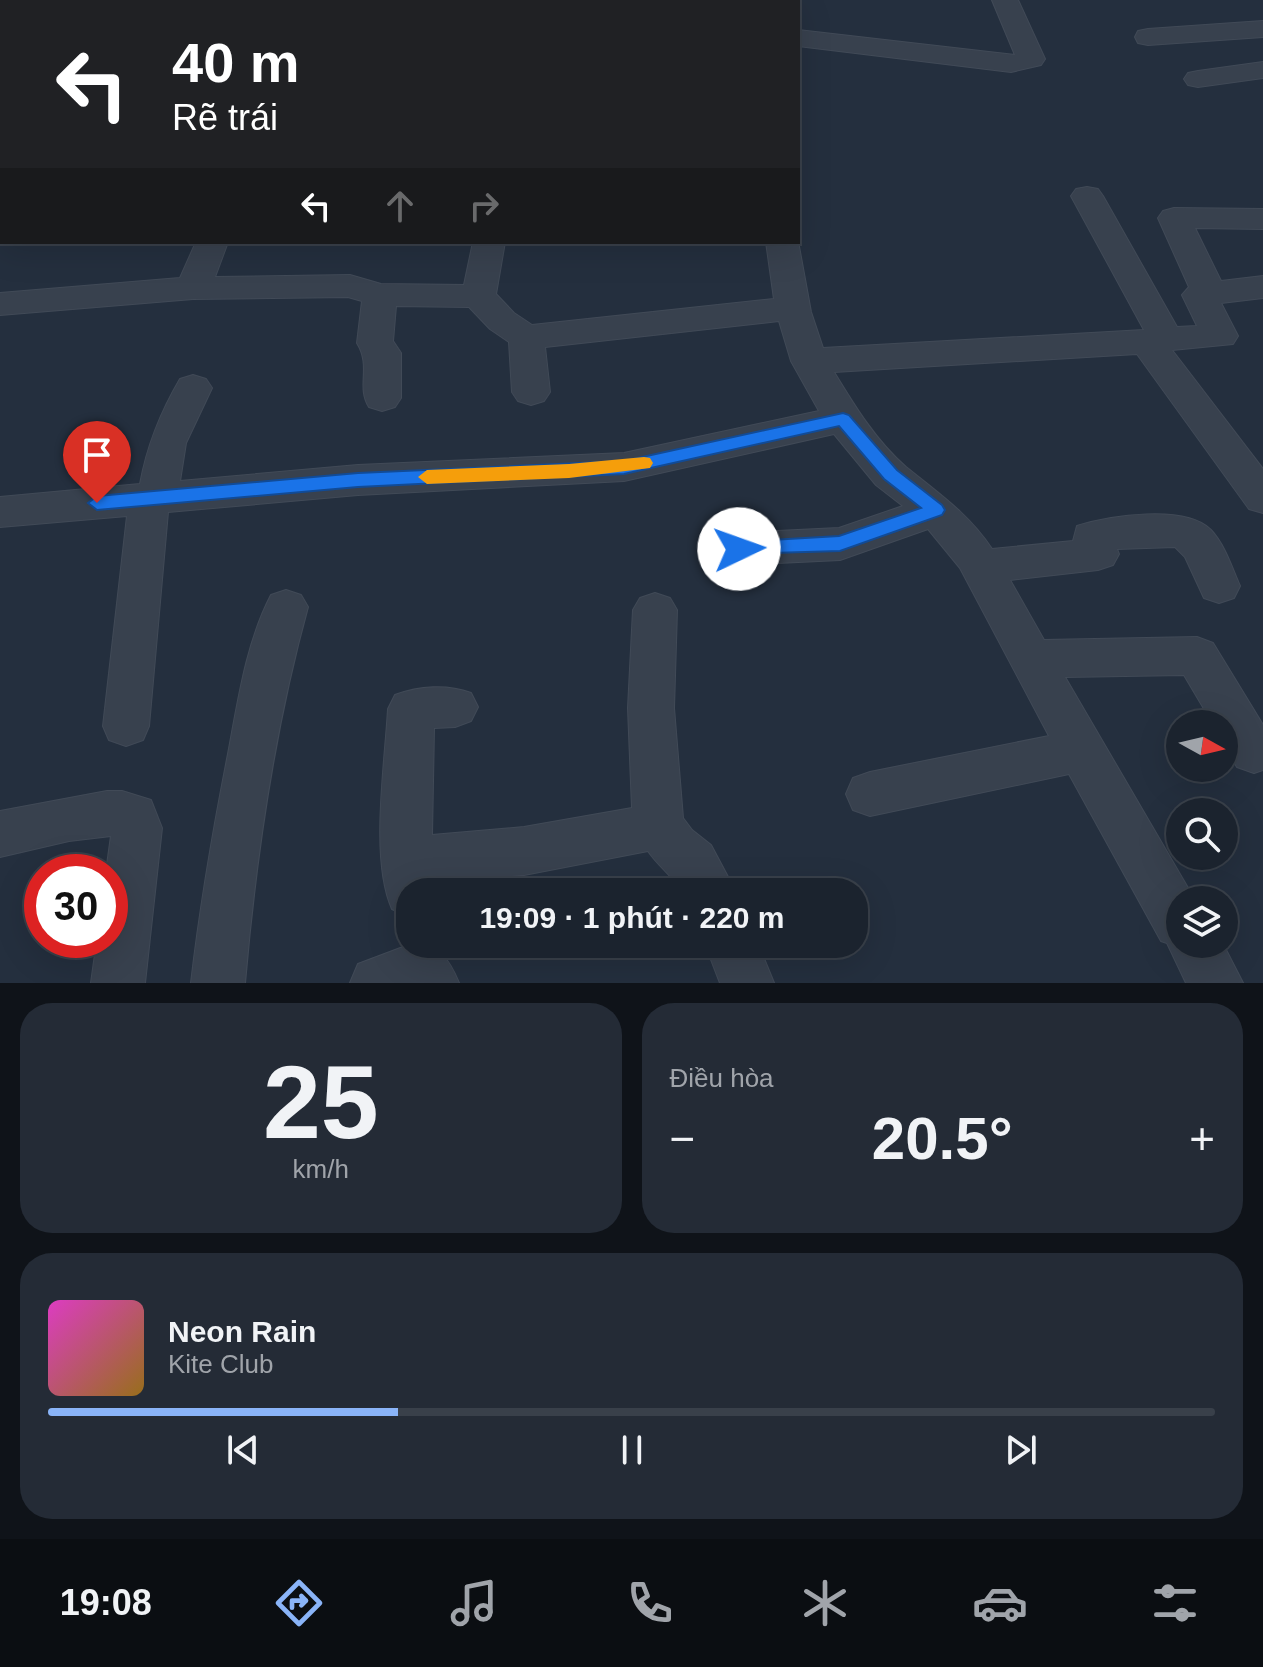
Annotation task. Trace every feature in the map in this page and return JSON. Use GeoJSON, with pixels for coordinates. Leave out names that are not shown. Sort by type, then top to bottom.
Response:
{"type":"FeatureCollection","features":[{"type":"Feature","properties":{"kind":"street"},"geometry":{"type":"LineString","coordinates":[[800,38],[1011,64],[1025,63],[1031,59],[1005,0]]}},
{"type":"Feature","properties":{"kind":"street"},"geometry":{"type":"LineString","coordinates":[[1148,37],[1258,20]]}},
{"type":"Feature","properties":{"kind":"street"},"geometry":{"type":"LineString","coordinates":[[1198,79],[1263,70]]}},
{"type":"Feature","properties":{"kind":"street"},"geometry":{"type":"LineString","coordinates":[[1087,196],[1156,341],[1263,498]]}},
{"type":"Feature","properties":{"kind":"street"},"geometry":{"type":"LineString","coordinates":[[1210,294],[1174,218],[1263,219]]}},
{"type":"Feature","properties":{"kind":"street"},"geometry":{"type":"LineString","coordinates":[[193,288],[211,244]]}},
{"type":"Feature","properties":{"kind":"street"},"geometry":{"type":"LineString","coordinates":[[478,296],[489,244]]}},
{"type":"Feature","properties":{"kind":"street"},"geometry":{"type":"LineString","coordinates":[[782,244],[793,308],[809,361],[843,419],[890,475],[936,510],[981,567],[1166,899]]}},
{"type":"Feature","properties":{"kind":"street"},"geometry":{"type":"LineString","coordinates":[[0,304],[193,288],[350,286],[380,295],[478,296],[502,321],[526,337],[793,308]]}},
{"type":"Feature","properties":{"kind":"street"},"geometry":{"type":"LineString","coordinates":[[809,361],[1220,336],[1199,295],[1263,287]]}},
{"type":"Feature","properties":{"kind":"street"},"geometry":{"type":"LineString","coordinates":[[380,295],[375,343],[383,353],[382,398]]}},
{"type":"Feature","properties":{"kind":"street"},"geometry":{"type":"LineString","coordinates":[[526,337],[531,392]]}},
{"type":"Feature","properties":{"kind":"street"},"geometry":{"type":"LineString","coordinates":[[126,726],[132,684],[139,556],[167,443],[193,388]]}},
{"type":"Feature","properties":{"kind":"street"},"geometry":{"type":"LineString","coordinates":[[0,512],[358,480],[624,467],[843,419]]}},
{"type":"Feature","properties":{"kind":"street"},"geometry":{"type":"LineString","coordinates":[[739,549],[840,544],[936,510]]}},
{"type":"Feature","properties":{"kind":"street"},"geometry":{"type":"LineString","coordinates":[[981,567],[1098,554],[1092,537],[1108,534],[1182,532],[1195,540],[1219,586]]}},
{"type":"Feature","properties":{"kind":"street"},"geometry":{"type":"LineString","coordinates":[[218,983],[227,893],[264,684],[286,607]]}},
{"type":"Feature","properties":{"kind":"street"},"geometry":{"type":"LineString","coordinates":[[655,610],[651,708],[659,826],[674,847],[693,862],[702,878]]}},
{"type":"Feature","properties":{"kind":"street"},"geometry":{"type":"LineString","coordinates":[[1031,659],[1197,656],[1254,752]]}},
{"type":"Feature","properties":{"kind":"street"},"geometry":{"type":"LineString","coordinates":[[455,707],[411,709],[408,876],[659,826]]}},
{"type":"Feature","properties":{"kind":"street"},"geometry":{"type":"LineString","coordinates":[[870,794],[1081,750]]}},
{"type":"Feature","properties":{"kind":"street"},"geometry":{"type":"LineString","coordinates":[[0,834],[81,817],[124,812],[134,816],[137,828],[118,983]]}},
{"type":"Feature","properties":{"kind":"street"},"geometry":{"type":"LineString","coordinates":[[737,958],[747,983]]}},
{"type":"Feature","properties":{"kind":"street"},"geometry":{"type":"LineString","coordinates":[[1201,958],[1216,983]]}},
{"type":"Feature","properties":{"kind":"slow traffic"},"geometry":{"type":"LineString","coordinates":[[427,477],[569,471],[644,463]]}},
{"type":"Feature","properties":{"kind":"route"},"geometry":{"type":"LineString","coordinates":[[97,503],[358,480],[624,467],[843,419],[890,475],[936,510],[840,544],[739,549]]}}]}
